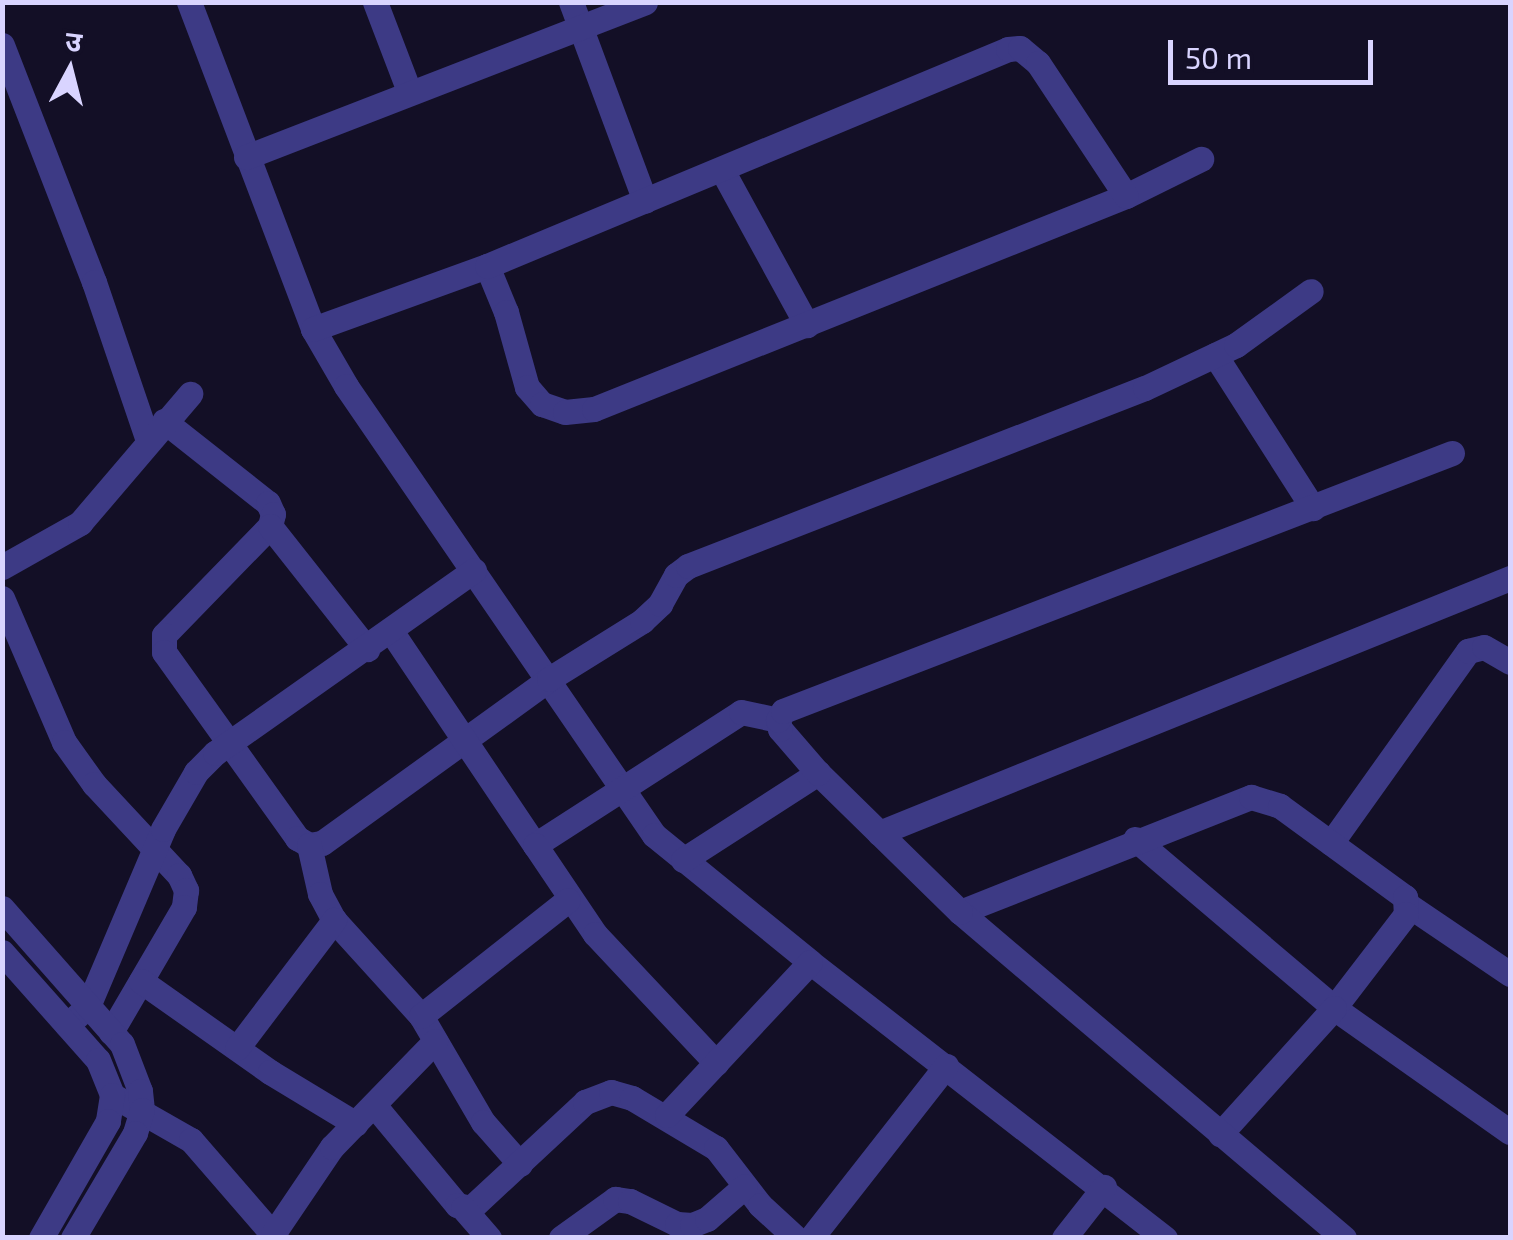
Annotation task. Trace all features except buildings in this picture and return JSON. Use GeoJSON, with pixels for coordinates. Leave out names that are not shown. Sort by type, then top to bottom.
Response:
{"type":"FeatureCollection","features":[{"type":"Feature","properties":{"kind":"street"},"geometry":{"type":"LineString","coordinates":[[189,2],[313,329],[346,386],[620,791],[654,835],[810,962],[1165,1238]]}},
{"type":"Feature","properties":{"kind":"street"},"geometry":{"type":"LineString","coordinates":[[375,2],[409,91]]}},
{"type":"Feature","properties":{"kind":"street"},"geometry":{"type":"LineString","coordinates":[[571,2],[644,201]]}},
{"type":"Feature","properties":{"kind":"street"},"geometry":{"type":"LineString","coordinates":[[246,157],[646,2]]}},
{"type":"Feature","properties":{"kind":"street"},"geometry":{"type":"LineString","coordinates":[[2,45],[156,431],[268,503],[273,514],[270,526],[227,567],[161,643],[296,838],[309,845],[322,843],[548,680],[642,621],[688,566],[1145,388],[1216,355],[1311,291]]}},
{"type":"Feature","properties":{"kind":"street"},"geometry":{"type":"LineString","coordinates":[[313,329],[487,266],[991,54],[1020,48],[1038,63],[1126,196]]}},
{"type":"Feature","properties":{"kind":"street"},"geometry":{"type":"LineString","coordinates":[[487,266],[506,312],[527,387],[542,404],[566,412],[594,409],[1126,196],[1200,159]]}},
{"type":"Feature","properties":{"kind":"street"},"geometry":{"type":"LineString","coordinates":[[722,170],[806,325]]}},
{"type":"Feature","properties":{"kind":"street"},"geometry":{"type":"LineString","coordinates":[[1216,355],[1313,508]]}},
{"type":"Feature","properties":{"kind":"street"},"geometry":{"type":"LineString","coordinates":[[4,564],[80,523],[190,394]]}},
{"type":"Feature","properties":{"kind":"street"},"geometry":{"type":"LineString","coordinates":[[1333,1235],[960,912],[818,773],[780,729],[778,720],[784,711],[1452,453]]}},
{"type":"Feature","properties":{"kind":"street"},"geometry":{"type":"LineString","coordinates":[[270,526],[367,648]]}},
{"type":"Feature","properties":{"kind":"street"},"geometry":{"type":"LineString","coordinates":[[66,1025],[88,1006],[155,847],[196,772],[229,744],[474,570]]}},
{"type":"Feature","properties":{"kind":"street"},"geometry":{"type":"LineString","coordinates":[[879,833],[1510,578]]}},
{"type":"Feature","properties":{"kind":"street"},"geometry":{"type":"LineString","coordinates":[[2,598],[64,742],[94,784],[155,847],[186,890],[184,907],[111,1032]]}},
{"type":"Feature","properties":{"kind":"street"},"geometry":{"type":"LineString","coordinates":[[391,631],[467,740],[568,900],[716,1063]]}},
{"type":"Feature","properties":{"kind":"street"},"geometry":{"type":"LineString","coordinates":[[1331,844],[1468,651],[1484,647],[1510,662]]}},
{"type":"Feature","properties":{"kind":"street"},"geometry":{"type":"LineString","coordinates":[[535,846],[742,712],[778,720]]}},
{"type":"Feature","properties":{"kind":"street"},"geometry":{"type":"LineString","coordinates":[[683,860],[818,773]]}},
{"type":"Feature","properties":{"kind":"street"},"geometry":{"type":"LineString","coordinates":[[960,912],[1252,797],[1280,806],[1405,897],[1406,914],[1334,1008],[1220,1134]]}},
{"type":"Feature","properties":{"kind":"street"},"geometry":{"type":"LineString","coordinates":[[1135,840],[1334,1008],[1510,1132]]}},
{"type":"Feature","properties":{"kind":"street"},"geometry":{"type":"LineString","coordinates":[[309,845],[320,894],[334,920],[421,1016],[483,1122],[520,1164]]}},
{"type":"Feature","properties":{"kind":"street"},"geometry":{"type":"LineString","coordinates":[[421,1016],[568,900]]}},
{"type":"Feature","properties":{"kind":"street"},"geometry":{"type":"LineString","coordinates":[[1408,905],[1510,974]]}},
{"type":"Feature","properties":{"kind":"street"},"geometry":{"type":"LineString","coordinates":[[2,908],[111,1032],[136,1071],[142,1110],[134,1133],[73,1238]]}},
{"type":"Feature","properties":{"kind":"street"},"geometry":{"type":"LineString","coordinates":[[237,1048],[334,920]]}},
{"type":"Feature","properties":{"kind":"street"},"geometry":{"type":"LineString","coordinates":[[2,952],[98,1060],[112,1096],[108,1121],[40,1238]]}},
{"type":"Feature","properties":{"kind":"street"},"geometry":{"type":"LineString","coordinates":[[667,1115],[810,962]]}},
{"type":"Feature","properties":{"kind":"street"},"geometry":{"type":"LineString","coordinates":[[141,981],[237,1048],[365,1114],[489,1238]]}},
{"type":"Feature","properties":{"kind":"street"},"geometry":{"type":"LineString","coordinates":[[112,1096],[191,1140],[275,1236],[310,1175],[435,1041]]}},
{"type":"Feature","properties":{"kind":"street"},"geometry":{"type":"LineString","coordinates":[[812,1238],[946,1066]]}},
{"type":"Feature","properties":{"kind":"street"},"geometry":{"type":"LineString","coordinates":[[463,1208],[478,1204],[598,1094],[632,1098],[667,1115],[716,1148],[745,1186],[796,1238]]}},
{"type":"Feature","properties":{"kind":"street"},"geometry":{"type":"LineString","coordinates":[[561,1238],[615,1200],[630,1201],[677,1224],[692,1225],[707,1219],[745,1186]]}},
{"type":"Feature","properties":{"kind":"street"},"geometry":{"type":"LineString","coordinates":[[1064,1238],[1104,1187]]}}]}
